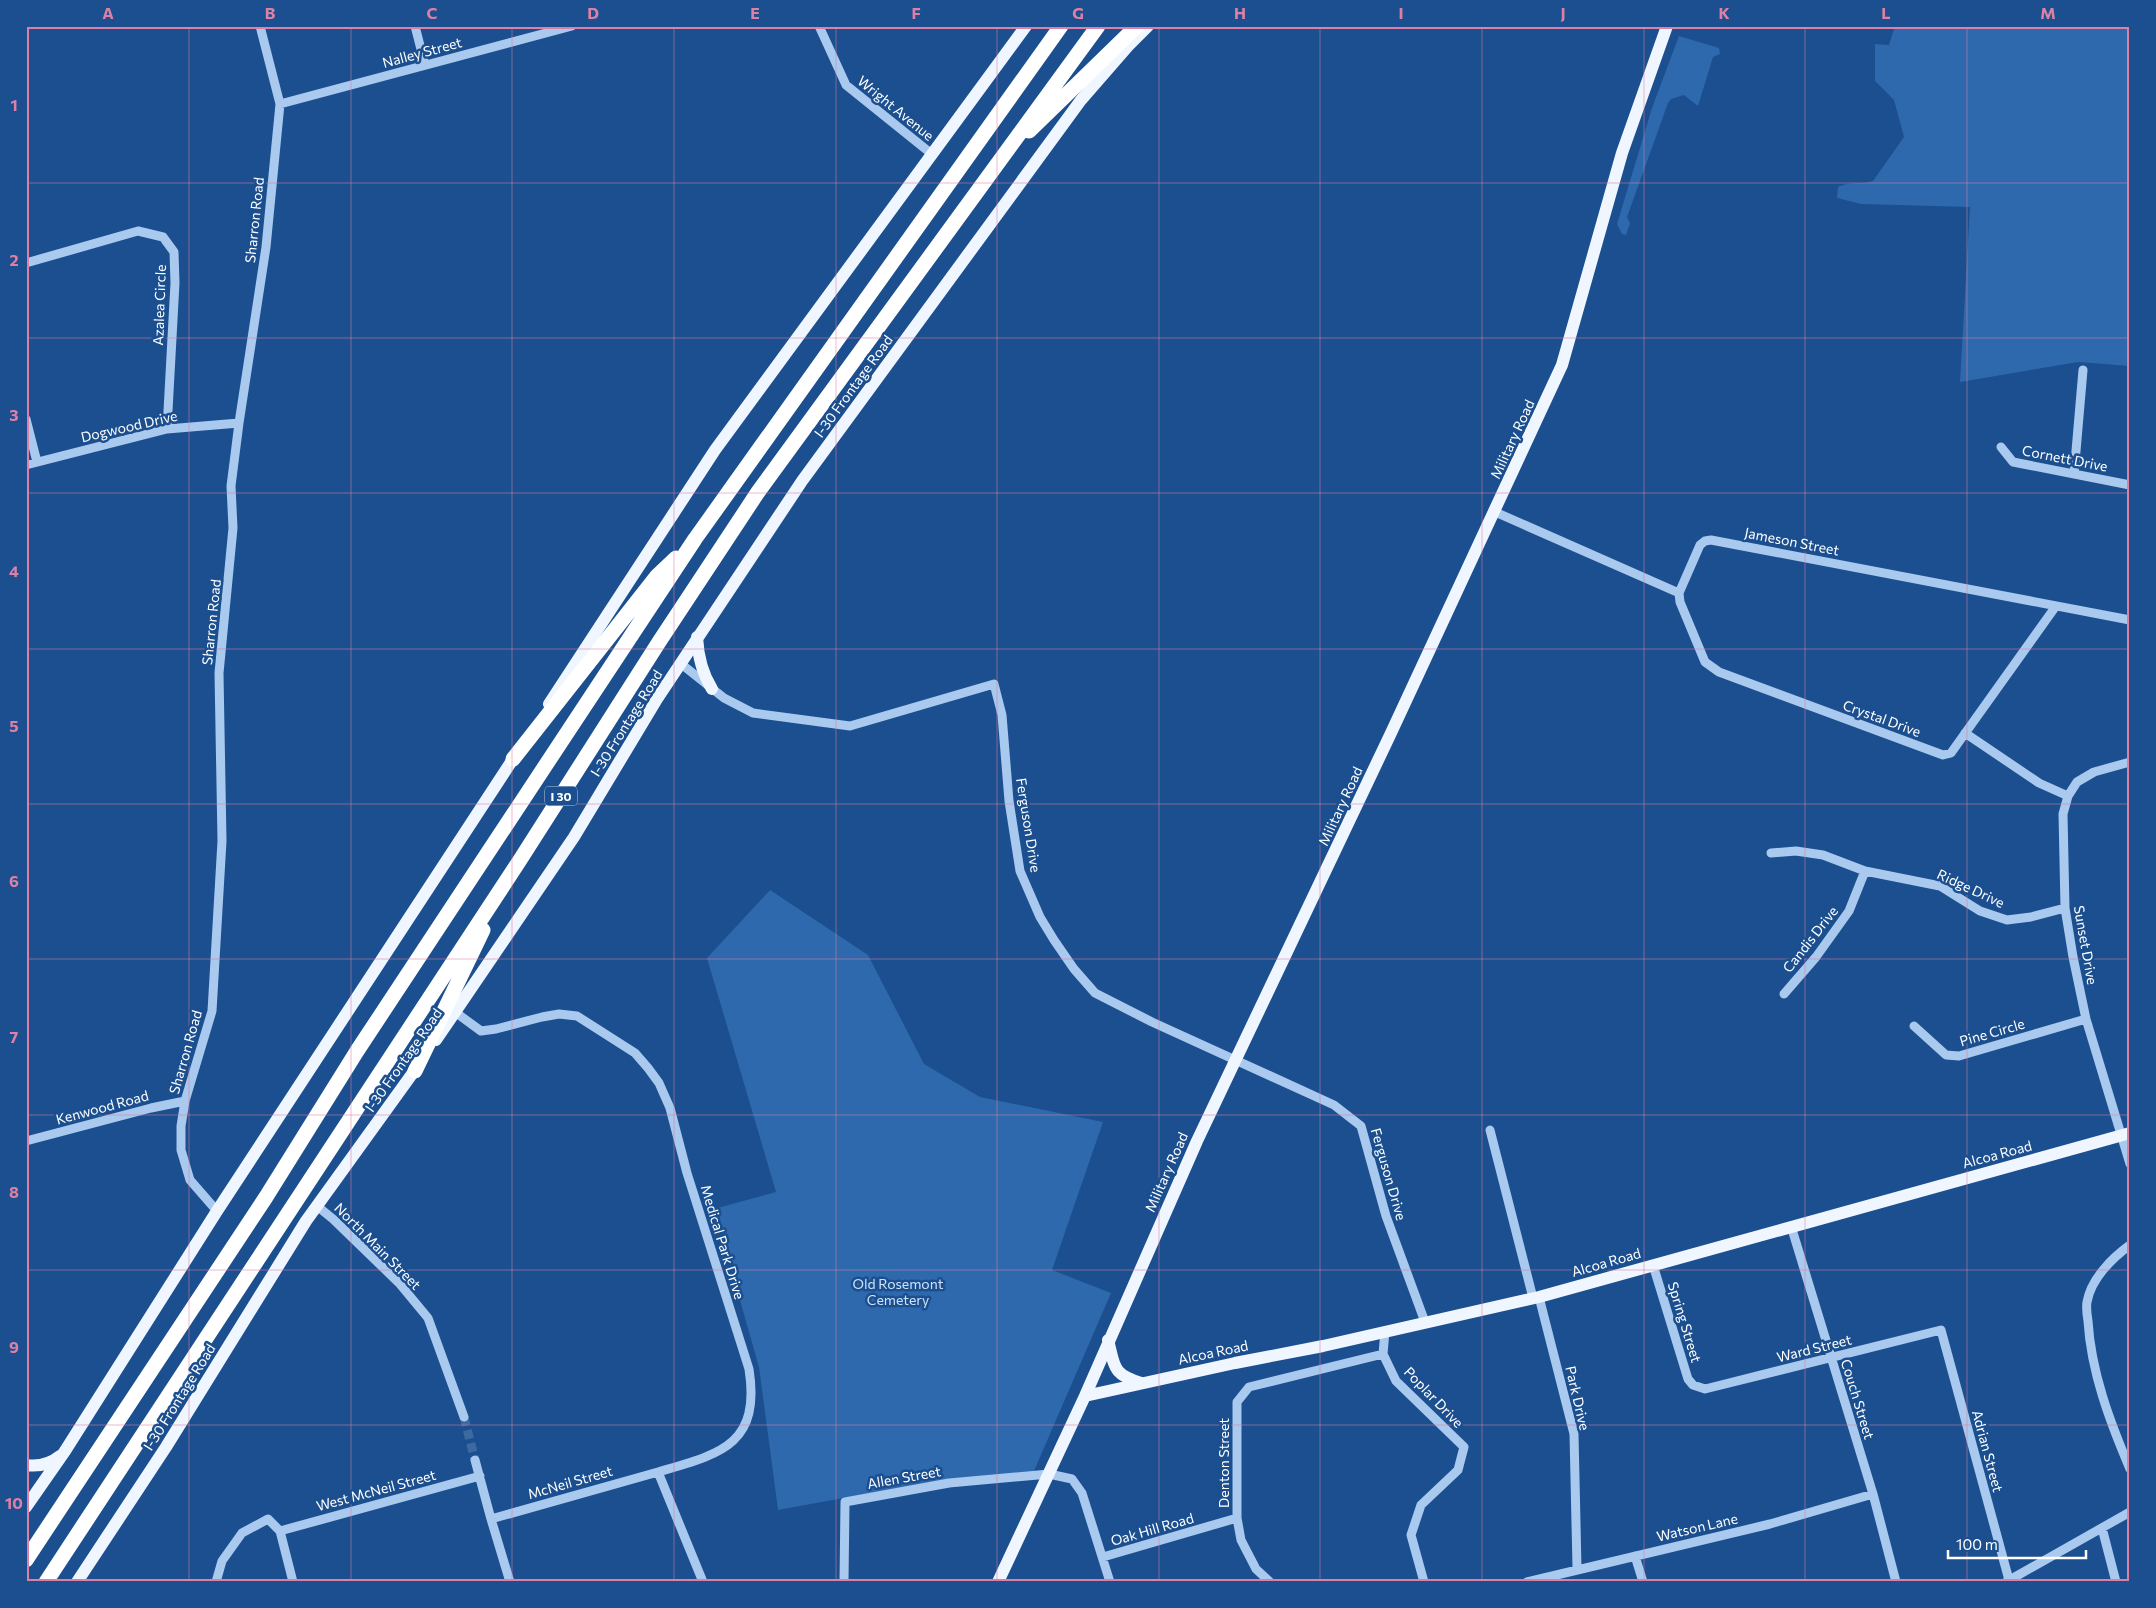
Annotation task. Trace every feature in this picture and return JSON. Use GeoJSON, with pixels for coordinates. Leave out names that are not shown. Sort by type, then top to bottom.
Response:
{"type":"FeatureCollection","features":[{"type":"Feature","properties":{"kind":"highway","name":"I 30"},"geometry":{"type":"LineString","coordinates":[[26,1560],[266,1197],[357,1051],[695,540],[1061,26]]}},
{"type":"Feature","properties":{"kind":"highway","name":"I 30"},"geometry":{"type":"LineString","coordinates":[[46,1582],[510,876],[659,642],[758,492],[1098,26]]}},
{"type":"Feature","properties":{"kind":"highway"},"geometry":{"type":"LineString","coordinates":[[998,162],[1137,26]]}},
{"type":"Feature","properties":{"kind":"highway"},"geometry":{"type":"LineString","coordinates":[[513,759],[656,576],[695,540]]}},
{"type":"Feature","properties":{"kind":"highway"},"geometry":{"type":"LineString","coordinates":[[415,1070],[510,876]]}},
{"type":"Feature","properties":{"kind":"main road"},"geometry":{"type":"LineString","coordinates":[[26,1507],[65,1451],[217,1211],[710,457],[1026,26]]}},
{"type":"Feature","properties":{"kind":"main road","name":"I-30 Frontage Road"},"geometry":{"type":"LineString","coordinates":[[77,1582],[166,1446],[317,1206],[415,1070],[574,837],[680,663],[802,481],[1081,100],[1148,26]]}},
{"type":"Feature","properties":{"kind":"main road","name":"Military Road"},"geometry":{"type":"LineString","coordinates":[[998,1582],[1085,1396],[1108,1340],[1234,1060],[1495,512],[1562,365],[1622,153],[1667,26]]}},
{"type":"Feature","properties":{"kind":"main road"},"geometry":{"type":"LineString","coordinates":[[697,637],[698,653],[702,667],[712,689]]}},
{"type":"Feature","properties":{"kind":"main road","name":"Alcoa Road"},"geometry":{"type":"LineString","coordinates":[[1085,1396],[1323,1346],[1536,1298],[2125,1134]]}},
{"type":"Feature","properties":{"kind":"main road"},"geometry":{"type":"LineString","coordinates":[[1108,1340],[1116,1370],[1124,1377],[1141,1383]]}},
{"type":"Feature","properties":{"kind":"main road"},"geometry":{"type":"LineString","coordinates":[[26,1465],[35,1466],[52,1462],[65,1451]]}},
{"type":"Feature","properties":{"kind":"street","name":"Sharron Road"},"geometry":{"type":"LineString","coordinates":[[217,1211],[190,1180],[181,1150],[180,1126],[185,1100],[212,1012],[222,841],[219,673],[234,528],[231,486],[266,247],[280,104],[260,26]]}},
{"type":"Feature","properties":{"kind":"street"},"geometry":{"type":"LineString","coordinates":[[415,26],[426,65]]}},
{"type":"Feature","properties":{"kind":"street","name":"Nalley Street"},"geometry":{"type":"LineString","coordinates":[[280,104],[572,26]]}},
{"type":"Feature","properties":{"kind":"street","name":"Wright Avenue"},"geometry":{"type":"LineString","coordinates":[[819,26],[846,85],[933,155]]}},
{"type":"Feature","properties":{"kind":"street","name":"Azalea Circle"},"geometry":{"type":"LineString","coordinates":[[26,263],[138,231],[162,237],[174,252],[176,283],[167,429]]}},
{"type":"Feature","properties":{"kind":"street"},"geometry":{"type":"LineString","coordinates":[[2074,474],[2083,370]]}},
{"type":"Feature","properties":{"kind":"street"},"geometry":{"type":"LineString","coordinates":[[26,419],[37,462]]}},
{"type":"Feature","properties":{"kind":"street","name":"Dogwood Drive"},"geometry":{"type":"LineString","coordinates":[[26,465],[167,429],[239,423]]}},
{"type":"Feature","properties":{"kind":"street","name":"Cornett Drive"},"geometry":{"type":"LineString","coordinates":[[2002,447],[2013,462],[2130,485]]}},
{"type":"Feature","properties":{"kind":"street"},"geometry":{"type":"LineString","coordinates":[[1495,512],[1679,593]]}},
{"type":"Feature","properties":{"kind":"street","name":"Jameson Street"},"geometry":{"type":"LineString","coordinates":[[1679,593],[1700,545],[1705,541],[1711,540],[2130,620]]}},
{"type":"Feature","properties":{"kind":"street","name":"Crystal Drive"},"geometry":{"type":"LineString","coordinates":[[1679,593],[1680,602],[1706,662],[1719,672],[1943,755],[1951,752],[2056,606]]}},
{"type":"Feature","properties":{"kind":"street","name":"Ferguson Drive"},"geometry":{"type":"LineString","coordinates":[[680,663],[724,698],[753,713],[850,726],[994,684],[1002,714],[1009,801],[1020,871],[1040,917],[1054,940],[1074,969],[1095,993],[1234,1060],[1334,1104],[1361,1126],[1386,1216],[1425,1322]]}},
{"type":"Feature","properties":{"kind":"street"},"geometry":{"type":"LineString","coordinates":[[1965,733],[2039,783],[2068,796],[2077,782],[2094,772],[2130,762]]}},
{"type":"Feature","properties":{"kind":"street","name":"Sunset Drive"},"geometry":{"type":"LineString","coordinates":[[2068,796],[2063,814],[2065,908],[2086,1019],[2125,1134],[2130,1164]]}},
{"type":"Feature","properties":{"kind":"street","name":"Ridge Drive"},"geometry":{"type":"LineString","coordinates":[[1771,853],[1796,851],[1823,855],[1865,871],[1940,886],[1980,911],[2007,920],[2031,917],[2065,908]]}},
{"type":"Feature","properties":{"kind":"street","name":"Candis Drive"},"geometry":{"type":"LineString","coordinates":[[1784,994],[1816,957],[1849,911],[1865,871]]}},
{"type":"Feature","properties":{"kind":"street","name":"Medical Park Drive"},"geometry":{"type":"LineString","coordinates":[[455,1012],[482,1031],[559,1014],[577,1016],[635,1053],[659,1083],[670,1108],[687,1173],[749,1369],[752,1390],[750,1412],[744,1427],[726,1448],[708,1457],[658,1472]]}},
{"type":"Feature","properties":{"kind":"street","name":"Pine Circle"},"geometry":{"type":"LineString","coordinates":[[1914,1026],[1946,1055],[1959,1056],[2086,1019]]}},
{"type":"Feature","properties":{"kind":"street","name":"Kenwood Road"},"geometry":{"type":"LineString","coordinates":[[26,1141],[185,1100]]}},
{"type":"Feature","properties":{"kind":"street","name":"Park Drive"},"geometry":{"type":"LineString","coordinates":[[1490,1130],[1574,1434],[1577,1568]]}},
{"type":"Feature","properties":{"kind":"street","name":"North Main Street"},"geometry":{"type":"LineString","coordinates":[[317,1206],[399,1283],[428,1318],[464,1417]]}},
{"type":"Feature","properties":{"kind":"street","name":"Couch Street"},"geometry":{"type":"LineString","coordinates":[[1791,1226],[1873,1494],[1896,1582]]}},
{"type":"Feature","properties":{"kind":"street"},"geometry":{"type":"LineString","coordinates":[[2130,1245],[2114,1257],[2098,1276],[2087,1302],[2089,1338],[2109,1420],[2130,1469]]}},
{"type":"Feature","properties":{"kind":"street","name":"Spring Street"},"geometry":{"type":"LineString","coordinates":[[1653,1265],[1688,1379],[1693,1385]]}},
{"type":"Feature","properties":{"kind":"street","name":"Ward Street"},"geometry":{"type":"LineString","coordinates":[[1693,1385],[1705,1389],[1942,1330]]}},
{"type":"Feature","properties":{"kind":"street","name":"Adrian Street"},"geometry":{"type":"LineString","coordinates":[[1942,1330],[2007,1581]]}},
{"type":"Feature","properties":{"kind":"street"},"geometry":{"type":"LineString","coordinates":[[1383,1354],[1385,1332]]}},
{"type":"Feature","properties":{"kind":"street","name":"Denton Street"},"geometry":{"type":"LineString","coordinates":[[1270,1582],[1256,1569],[1241,1540],[1237,1518],[1237,1402],[1249,1387],[1383,1354]]}},
{"type":"Feature","properties":{"kind":"street","name":"Poplar Drive"},"geometry":{"type":"LineString","coordinates":[[1383,1354],[1396,1381],[1464,1447],[1458,1470],[1421,1505],[1411,1535],[1424,1582]]}},
{"type":"Feature","properties":{"kind":"street"},"geometry":{"type":"LineString","coordinates":[[475,1460],[510,1582]]}},
{"type":"Feature","properties":{"kind":"street"},"geometry":{"type":"LineString","coordinates":[[658,1472],[703,1582]]}},
{"type":"Feature","properties":{"kind":"street","name":"McNeil Street"},"geometry":{"type":"LineString","coordinates":[[491,1519],[658,1472]]}},
{"type":"Feature","properties":{"kind":"street"},"geometry":{"type":"LineString","coordinates":[[1049,1474],[1072,1479],[1082,1493],[1110,1582]]}},
{"type":"Feature","properties":{"kind":"street","name":"Allen Street"},"geometry":{"type":"LineString","coordinates":[[844,1582],[845,1502],[949,1483],[1049,1474]]}},
{"type":"Feature","properties":{"kind":"street","name":"West McNeil Street"},"geometry":{"type":"LineString","coordinates":[[280,1531],[480,1476]]}},
{"type":"Feature","properties":{"kind":"street","name":"Watson Lane"},"geometry":{"type":"LineString","coordinates":[[1527,1582],[1577,1568],[1770,1524],[1873,1494]]}},
{"type":"Feature","properties":{"kind":"street"},"geometry":{"type":"LineString","coordinates":[[2007,1581],[2130,1512]]}},
{"type":"Feature","properties":{"kind":"street","name":"Oak Hill Road"},"geometry":{"type":"LineString","coordinates":[[1103,1557],[1237,1518]]}},
{"type":"Feature","properties":{"kind":"street"},"geometry":{"type":"LineString","coordinates":[[216,1582],[222,1560],[242,1533],[268,1519],[280,1531],[293,1582]]}},
{"type":"Feature","properties":{"kind":"street"},"geometry":{"type":"LineString","coordinates":[[2102,1528],[2116,1582]]}},
{"type":"Feature","properties":{"kind":"street"},"geometry":{"type":"LineString","coordinates":[[1635,1556],[1643,1582]]}},
{"type":"Feature","properties":{"kind":"green space"},"geometry":{"type":"Polygon","coordinates":[[[1895,26],[2130,26],[2130,366],[2078,362],[1960,382],[1970,207],[1861,204],[1837,198],[1838,187],[1846,184],[1873,181],[1904,137],[1894,100],[1875,81],[1875,44],[1889,45],[1895,26]]]}},
{"type":"Feature","properties":{"kind":"green space"},"geometry":{"type":"Polygon","coordinates":[[[1679,36],[1719,48],[1720,54],[1713,57],[1698,106],[1684,95],[1671,99],[1668,103],[1627,217],[1630,223],[1626,235],[1622,234],[1617,224],[1652,108],[1679,36]]]}},
{"type":"Feature","properties":{"kind":"green space","name":"Old Rosemont Cemetery"},"geometry":{"type":"Polygon","coordinates":[[[770,890],[868,955],[924,1064],[980,1097],[1103,1122],[1052,1270],[1111,1293],[1034,1471],[937,1481],[778,1510],[759,1367],[714,1209],[776,1192],[707,958],[770,890]]]}},
{"type":"Feature","properties":{"kind":"tunnel"},"geometry":{"type":"LineString","coordinates":[[464,1417],[475,1460]]}}]}
